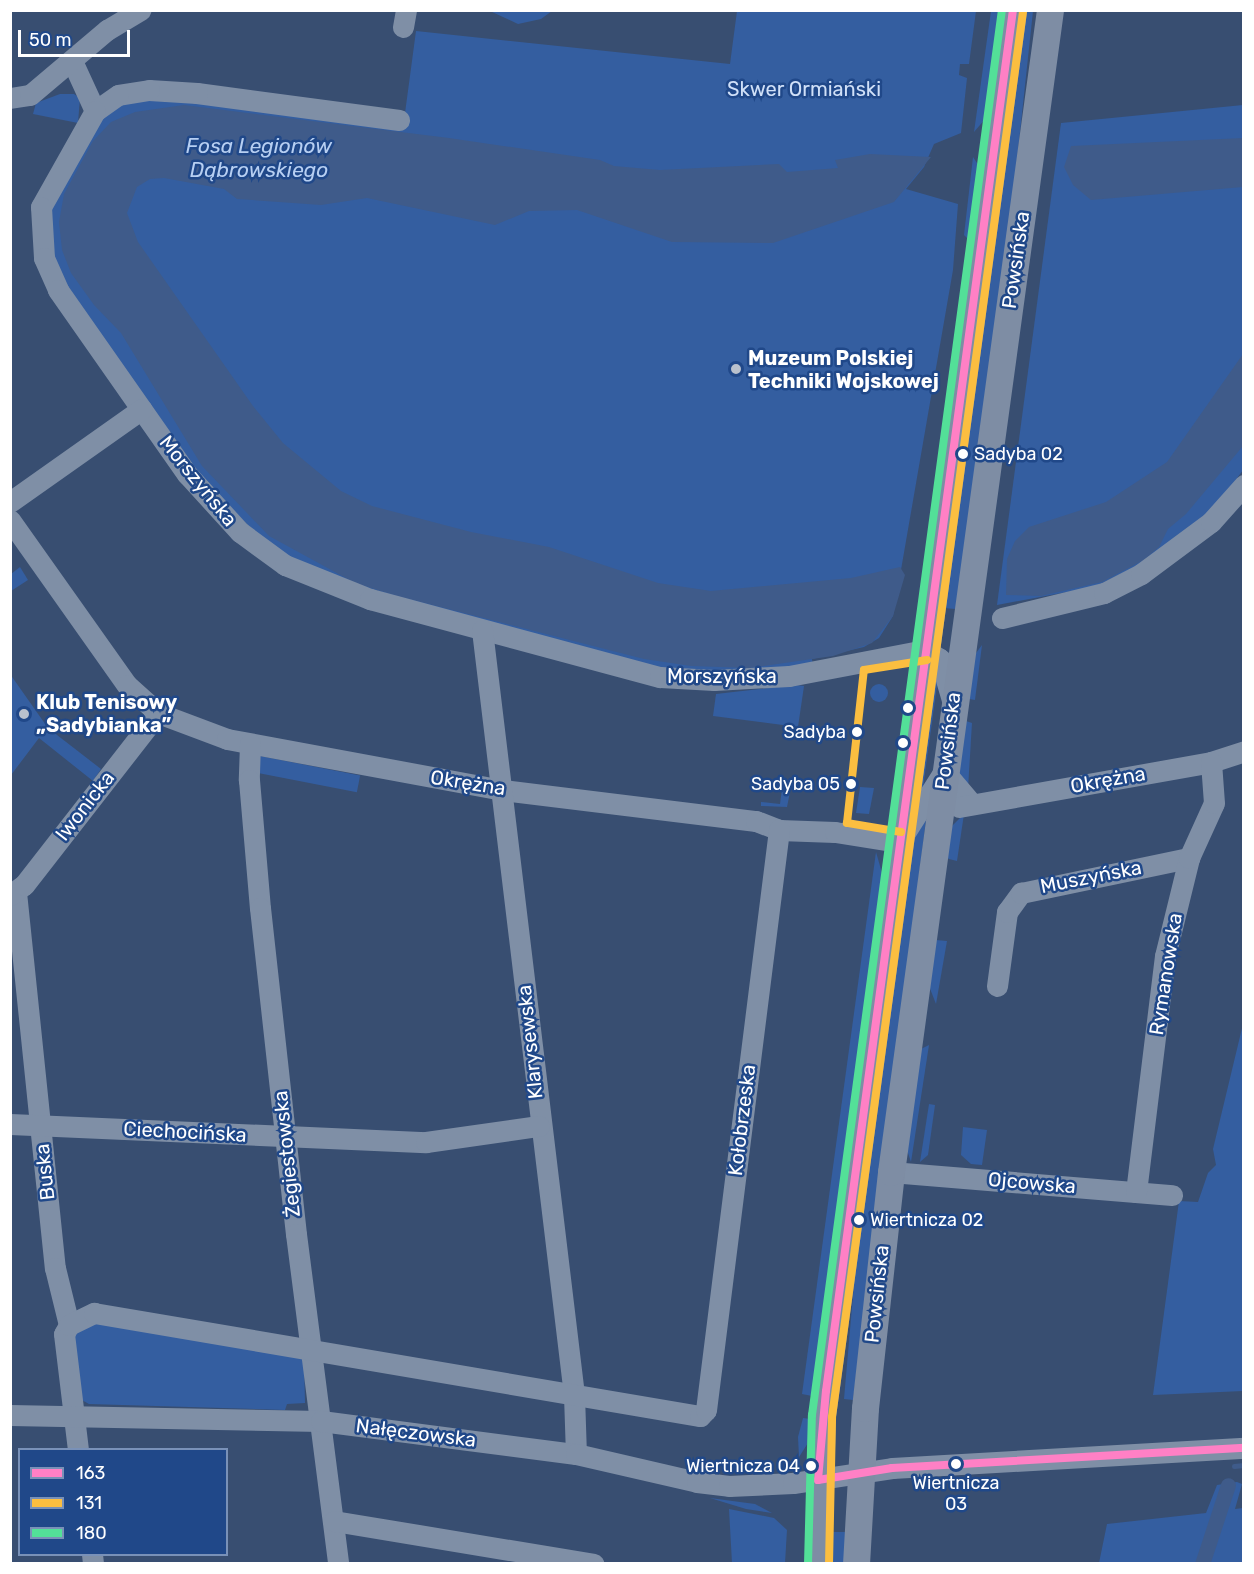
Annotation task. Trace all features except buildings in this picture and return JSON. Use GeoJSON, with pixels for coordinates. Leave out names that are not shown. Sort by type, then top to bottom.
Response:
{"type":"FeatureCollection","features":[{"type":"Feature","properties":{"kind":"main road","name":"Powsińska"},"geometry":{"type":"LineString","coordinates":[[818,1563],[818,1480],[822,1416],[1013,10]]}},
{"type":"Feature","properties":{"kind":"main road","name":"Powsińska"},"geometry":{"type":"LineString","coordinates":[[856,1563],[860,1473],[891,1172],[944,771],[1050,10]]}},
{"type":"Feature","properties":{"kind":"street"},"geometry":{"type":"LineString","coordinates":[[10,98],[30,95],[73,63],[107,30],[140,10]]}},
{"type":"Feature","properties":{"kind":"street"},"geometry":{"type":"LineString","coordinates":[[73,63],[95,111]]}},
{"type":"Feature","properties":{"kind":"street","name":"Morszyńska"},"geometry":{"type":"LineString","coordinates":[[399,120],[149,90],[118,95],[95,111],[41,207],[41,243],[58,290],[204,494],[240,532],[285,565],[370,599],[660,677],[689,680],[789,676],[925,650]]}},
{"type":"Feature","properties":{"kind":"street"},"geometry":{"type":"LineString","coordinates":[[10,502],[142,409]]}},
{"type":"Feature","properties":{"kind":"street"},"geometry":{"type":"LineString","coordinates":[[1002,618],[1104,593],[1141,574],[1188,541],[1243,486]]}},
{"type":"Feature","properties":{"kind":"street","name":"Okrężna"},"geometry":{"type":"LineString","coordinates":[[10,520],[104,656],[158,713],[202,732],[250,744],[502,790],[756,821],[779,831],[835,832],[900,842]]}},
{"type":"Feature","properties":{"kind":"street","name":"Klarysewska"},"geometry":{"type":"LineString","coordinates":[[482,630],[539,1126],[574,1395],[576,1454]]}},
{"type":"Feature","properties":{"kind":"street"},"geometry":{"type":"LineString","coordinates":[[925,650],[940,659],[945,668],[953,707]]}},
{"type":"Feature","properties":{"kind":"street","name":"Iwonicka"},"geometry":{"type":"LineString","coordinates":[[13,894],[158,713]]}},
{"type":"Feature","properties":{"kind":"street","name":"Żegiestowska"},"geometry":{"type":"LineString","coordinates":[[250,744],[249,780],[259,894],[285,1137],[338,1563]]}},
{"type":"Feature","properties":{"kind":"street","name":"Okrężna"},"geometry":{"type":"LineString","coordinates":[[939,814],[971,803],[1211,762],[1244,751]]}},
{"type":"Feature","properties":{"kind":"street","name":"Rymanowska"},"geometry":{"type":"LineString","coordinates":[[1136,1192],[1165,956],[1189,858],[1214,803],[1211,762]]}},
{"type":"Feature","properties":{"kind":"street"},"geometry":{"type":"LineString","coordinates":[[900,842],[944,771],[971,803]]}},
{"type":"Feature","properties":{"kind":"street","name":"Kołobrzeska"},"geometry":{"type":"LineString","coordinates":[[574,1395],[693,1418],[705,1410],[779,831]]}},
{"type":"Feature","properties":{"kind":"street","name":"Muszyńska"},"geometry":{"type":"LineString","coordinates":[[997,986],[1007,912],[1021,893],[1189,858]]}},
{"type":"Feature","properties":{"kind":"street","name":"Buska"},"geometry":{"type":"LineString","coordinates":[[13,894],[41,1126],[55,1268],[69,1325],[64,1334],[78,1448]]}},
{"type":"Feature","properties":{"kind":"street","name":"Ciechocińska"},"geometry":{"type":"LineString","coordinates":[[10,1124],[426,1142],[539,1126]]}},
{"type":"Feature","properties":{"kind":"street","name":"Ojcowska"},"geometry":{"type":"LineString","coordinates":[[891,1172],[1172,1195]]}},
{"type":"Feature","properties":{"kind":"street"},"geometry":{"type":"LineString","coordinates":[[69,1325],[94,1313],[574,1395]]}},
{"type":"Feature","properties":{"kind":"street","name":"Nałęczowska"},"geometry":{"type":"LineString","coordinates":[[10,1414],[74,1413],[321,1421],[576,1454],[713,1485],[818,1480],[860,1473],[1244,1449]]}},
{"type":"Feature","properties":{"kind":"street"},"geometry":{"type":"LineString","coordinates":[[334,1521],[593,1563]]}},
{"type":"Feature","properties":{"kind":"green space"},"geometry":{"type":"Polygon","coordinates":[[[490,11],[552,11],[541,19],[518,24],[490,11]]]}},
{"type":"Feature","properties":{"kind":"green space","name":"Skwer Ormiański"},"geometry":{"type":"Polygon","coordinates":[[[737,11],[976,11],[969,64],[960,64],[959,75],[967,78],[961,133],[934,144],[924,167],[906,189],[958,204],[953,270],[893,616],[879,638],[864,647],[812,659],[813,666],[682,674],[467,618],[307,569],[258,535],[194,472],[54,266],[50,239],[52,200],[101,118],[122,104],[152,96],[403,128],[416,31],[730,64],[737,11]]]}},
{"type":"Feature","properties":{"kind":"green space"},"geometry":{"type":"Polygon","coordinates":[[[991,11],[1000,11],[986,118],[974,132],[991,11]]]}},
{"type":"Feature","properties":{"kind":"green space"},"geometry":{"type":"Polygon","coordinates":[[[1025,11],[1033,11],[1014,188],[956,609],[943,608],[1025,11]]]}},
{"type":"Feature","properties":{"kind":"green space"},"geometry":{"type":"Polygon","coordinates":[[[60,94],[74,94],[80,98],[78,123],[33,114],[36,103],[60,94]]]}},
{"type":"Feature","properties":{"kind":"green space"},"geometry":{"type":"Polygon","coordinates":[[[1243,105],[1243,470],[1211,514],[1173,548],[1094,587],[997,605],[1061,123],[1243,105]]]}},
{"type":"Feature","properties":{"kind":"green space"},"geometry":{"type":"Polygon","coordinates":[[[973,157],[979,166],[970,241],[964,235],[973,157]]]}},
{"type":"Feature","properties":{"kind":"green space"},"geometry":{"type":"Polygon","coordinates":[[[20,567],[28,580],[11,591],[11,574],[20,567]]]}},
{"type":"Feature","properties":{"kind":"green space"},"geometry":{"type":"Polygon","coordinates":[[[982,645],[975,700],[969,699],[973,657],[982,645]]]}},
{"type":"Feature","properties":{"kind":"green space"},"geometry":{"type":"Polygon","coordinates":[[[939,671],[923,788],[919,791],[934,672],[939,671]]]}},
{"type":"Feature","properties":{"kind":"green space","name":"Klub Tenisowy „Sadybianka”"},"geometry":{"type":"Polygon","coordinates":[[[10,674],[48,728],[101,769],[93,781],[39,738],[11,775],[10,674]]]}},
{"type":"Feature","properties":{"kind":"green space"},"geometry":{"type":"Polygon","coordinates":[[[879,684],[885,687],[888,693],[885,699],[879,702],[873,699],[870,693],[873,687],[879,684]]]}},
{"type":"Feature","properties":{"kind":"green space"},"geometry":{"type":"Polygon","coordinates":[[[804,686],[798,727],[713,716],[716,694],[804,686]]]}},
{"type":"Feature","properties":{"kind":"green space"},"geometry":{"type":"Polygon","coordinates":[[[966,721],[972,723],[968,789],[959,773],[966,721]]]}},
{"type":"Feature","properties":{"kind":"green space"},"geometry":{"type":"Polygon","coordinates":[[[260,756],[360,775],[357,792],[257,773],[260,756]]]}},
{"type":"Feature","properties":{"kind":"green space"},"geometry":{"type":"Polygon","coordinates":[[[783,781],[792,782],[787,807],[761,806],[761,802],[780,804],[783,781]]]}},
{"type":"Feature","properties":{"kind":"green space"},"geometry":{"type":"Polygon","coordinates":[[[860,787],[874,788],[869,814],[856,813],[860,787]]]}},
{"type":"Feature","properties":{"kind":"green space"},"geometry":{"type":"Polygon","coordinates":[[[927,812],[853,1400],[844,1399],[858,1238],[913,832],[927,812]]]}},
{"type":"Feature","properties":{"kind":"green space"},"geometry":{"type":"Polygon","coordinates":[[[964,814],[957,861],[946,857],[950,828],[964,814]]]}},
{"type":"Feature","properties":{"kind":"green space"},"geometry":{"type":"Polygon","coordinates":[[[876,852],[882,873],[812,1396],[802,1394],[876,852]]]}},
{"type":"Feature","properties":{"kind":"green space"},"geometry":{"type":"Polygon","coordinates":[[[936,940],[947,941],[936,1004],[929,986],[936,940]]]}},
{"type":"Feature","properties":{"kind":"green space"},"geometry":{"type":"Polygon","coordinates":[[[1243,1024],[1243,1391],[1153,1395],[1179,1201],[1198,1202],[1208,1173],[1216,1165],[1213,1149],[1243,1024]]]}},
{"type":"Feature","properties":{"kind":"green space"},"geometry":{"type":"Polygon","coordinates":[[[929,1045],[911,1162],[907,1150],[921,1049],[929,1045]]]}},
{"type":"Feature","properties":{"kind":"green space"},"geometry":{"type":"Polygon","coordinates":[[[929,1104],[935,1105],[928,1155],[920,1162],[929,1104]]]}},
{"type":"Feature","properties":{"kind":"green space"},"geometry":{"type":"Polygon","coordinates":[[[963,1127],[987,1130],[982,1165],[971,1164],[961,1155],[963,1127]]]}},
{"type":"Feature","properties":{"kind":"green space"},"geometry":{"type":"Polygon","coordinates":[[[89,1320],[298,1353],[304,1360],[305,1403],[287,1404],[285,1410],[89,1404],[80,1399],[71,1340],[75,1331],[89,1320]]]}},
{"type":"Feature","properties":{"kind":"green space"},"geometry":{"type":"Polygon","coordinates":[[[803,1418],[810,1419],[808,1443],[799,1457],[798,1437],[803,1418]]]}},
{"type":"Feature","properties":{"kind":"green space"},"geometry":{"type":"Polygon","coordinates":[[[1237,1482],[1242,1484],[1235,1509],[1243,1508],[1243,1563],[1099,1563],[1107,1524],[1206,1513],[1217,1485],[1237,1482]]]}},
{"type":"Feature","properties":{"kind":"green space"},"geometry":{"type":"Polygon","coordinates":[[[710,1498],[755,1504],[772,1513],[746,1509],[710,1498]]]}},
{"type":"Feature","properties":{"kind":"green space"},"geometry":{"type":"Polygon","coordinates":[[[729,1509],[774,1518],[787,1530],[785,1563],[732,1563],[729,1509]]]}},
{"type":"Feature","properties":{"kind":"green space"},"geometry":{"type":"Polygon","coordinates":[[[830,1532],[845,1532],[845,1563],[830,1563],[830,1532]]]}},
{"type":"Feature","properties":{"kind":"water","name":"Fosa Legionów Dąbrowskiego"},"geometry":{"type":"Polygon","coordinates":[[[184,105],[449,138],[600,160],[614,166],[660,170],[779,164],[787,172],[838,168],[835,160],[870,154],[931,157],[894,202],[773,243],[672,242],[577,210],[529,211],[495,225],[367,198],[321,205],[237,199],[224,189],[164,178],[150,179],[137,187],[127,213],[138,242],[253,406],[283,443],[341,491],[372,506],[471,532],[549,547],[658,583],[711,591],[851,578],[900,567],[905,575],[893,616],[872,643],[833,656],[750,668],[691,666],[644,659],[397,596],[355,583],[269,536],[202,466],[121,333],[94,305],[71,273],[62,250],[59,222],[64,194],[93,141],[111,122],[135,112],[184,105]]]}},
{"type":"Feature","properties":{"kind":"water"},"geometry":{"type":"Polygon","coordinates":[[[1243,138],[1243,187],[1091,200],[1073,185],[1064,167],[1071,146],[1243,138]]]}},
{"type":"Feature","properties":{"kind":"water"},"geometry":{"type":"Polygon","coordinates":[[[1243,354],[1243,446],[1186,514],[1168,529],[1159,547],[1144,560],[1102,582],[1041,596],[1006,595],[1007,559],[1015,541],[1029,527],[1106,502],[1167,462],[1243,354]]]}},
{"type":"Feature","properties":{"kind":"waterway"},"geometry":{"type":"LineString","coordinates":[[1234,1466],[1244,1465]]}},
{"type":"Feature","properties":{"kind":"waterway"},"geometry":{"type":"LineString","coordinates":[[1202,1564],[1228,1485]]}},
{"type":"Feature","properties":{"kind":"transit line","name":"180"},"geometry":{"type":"LineString","coordinates":[[808,1564],[812,1415],[1002,10]]}},
{"type":"Feature","properties":{"kind":"transit line","name":"163"},"geometry":{"type":"LineString","coordinates":[[818,1480],[826,1391],[1013,10]]}},
{"type":"Feature","properties":{"kind":"transit line","name":"131"},"geometry":{"type":"LineString","coordinates":[[829,1564],[832,1417],[1023,11]]}},
{"type":"Feature","properties":{"kind":"transit line","name":"131"},"geometry":{"type":"LineString","coordinates":[[901,832],[847,823],[864,670],[927,660]]}},
{"type":"Feature","properties":{"kind":"transit line","name":"163"},"geometry":{"type":"LineString","coordinates":[[818,1480],[892,1468],[1244,1448]]}},
{"type":"Feature","properties":{"kind":"place","name":"Muzeum Polskiej Techniki Wojskowej"},"geometry":{"type":"Point","coordinates":[736,369]}},
{"type":"Feature","properties":{"kind":"place","name":"Sadyba 02"},"geometry":{"type":"Point","coordinates":[963,454]}},
{"type":"Feature","properties":{"kind":"place","name":"Klub Tenisowy „Sadybianka”"},"geometry":{"type":"Point","coordinates":[24,714]}},
{"type":"Feature","properties":{"kind":"place","name":"Sadyba"},"geometry":{"type":"Point","coordinates":[857,732]}},
{"type":"Feature","properties":{"kind":"place","name":"Sadyba 05"},"geometry":{"type":"Point","coordinates":[851,784]}},
{"type":"Feature","properties":{"kind":"place","name":"Wiertnicza 02"},"geometry":{"type":"Point","coordinates":[859,1220]}},
{"type":"Feature","properties":{"kind":"place","name":"Wiertnicza 03"},"geometry":{"type":"Point","coordinates":[956,1464]}},
{"type":"Feature","properties":{"kind":"place","name":"Wiertnicza 04"},"geometry":{"type":"Point","coordinates":[811,1466]}}]}
